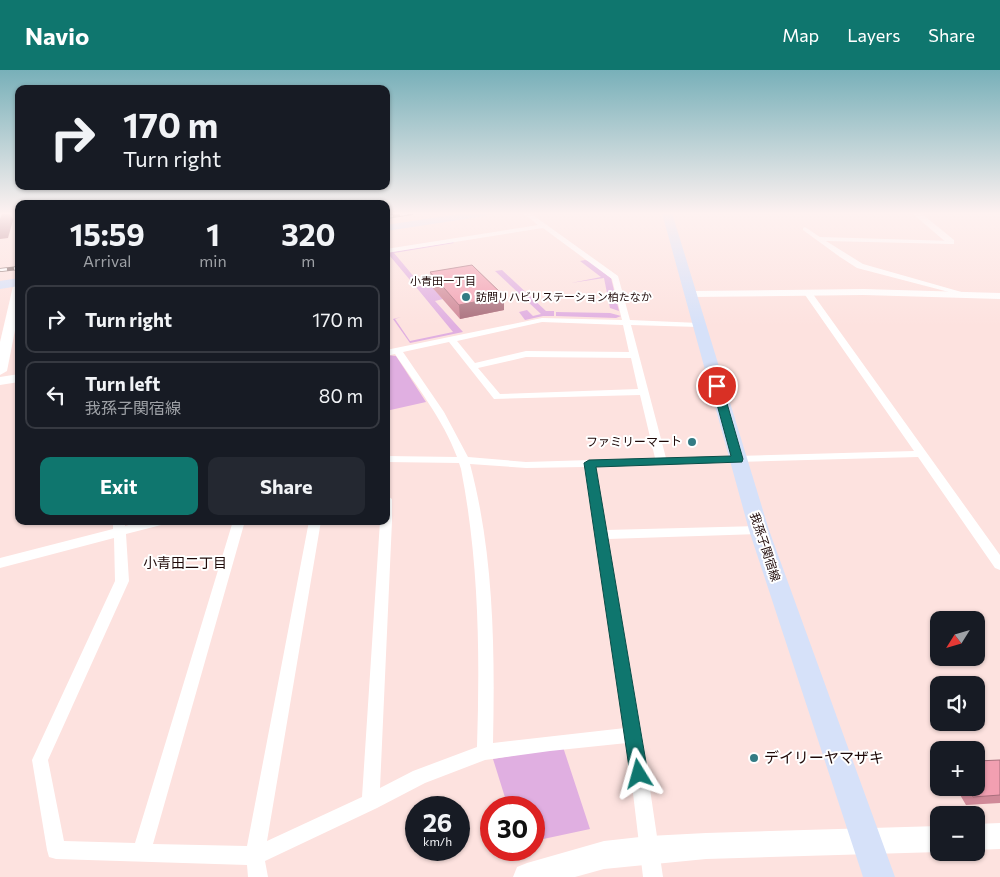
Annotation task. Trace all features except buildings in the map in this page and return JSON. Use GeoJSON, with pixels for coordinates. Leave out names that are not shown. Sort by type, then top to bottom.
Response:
{"type":"FeatureCollection","features":[{"type":"Feature","properties":{"kind":"main road","name":"我孫子関宿線"},"geometry":{"type":"LineString","coordinates":[[678,251],[759,530],[879,877]]}},
{"type":"Feature","properties":{"kind":"main road"},"geometry":{"type":"LineString","coordinates":[[0,284],[15,282]]}},
{"type":"Feature","properties":{"kind":"street"},"geometry":{"type":"LineString","coordinates":[[578,251],[613,276],[661,460]]}},
{"type":"Feature","properties":{"kind":"street"},"geometry":{"type":"LineString","coordinates":[[835,251],[860,266],[968,295]]}},
{"type":"Feature","properties":{"kind":"street"},"geometry":{"type":"LineString","coordinates":[[807,292],[1000,565]]}},
{"type":"Feature","properties":{"kind":"street"},"geometry":{"type":"LineString","coordinates":[[691,294],[807,292],[1000,296]]}},
{"type":"Feature","properties":{"kind":"street"},"geometry":{"type":"LineString","coordinates":[[0,371],[15,300]]}},
{"type":"Feature","properties":{"kind":"street"},"geometry":{"type":"LineString","coordinates":[[485,752],[487,644],[479,538],[463,460],[461,452],[437,410],[392,352],[542,320],[699,325]]}},
{"type":"Feature","properties":{"kind":"street"},"geometry":{"type":"LineString","coordinates":[[451,339],[497,396],[644,392]]}},
{"type":"Feature","properties":{"kind":"street"},"geometry":{"type":"LineString","coordinates":[[472,366],[526,354],[634,355]]}},
{"type":"Feature","properties":{"kind":"street"},"geometry":{"type":"LineString","coordinates":[[0,381],[15,379]]}},
{"type":"Feature","properties":{"kind":"street"},"geometry":{"type":"LineString","coordinates":[[390,459],[463,460],[526,465],[922,454]]}},
{"type":"Feature","properties":{"kind":"street"},"geometry":{"type":"LineString","coordinates":[[589,463],[634,735],[653,877]]}},
{"type":"Feature","properties":{"kind":"street"},"geometry":{"type":"LineString","coordinates":[[0,563],[119,527],[133,525]]}},
{"type":"Feature","properties":{"kind":"street"},"geometry":{"type":"LineString","coordinates":[[141,853],[238,525]]}},
{"type":"Feature","properties":{"kind":"street"},"geometry":{"type":"LineString","coordinates":[[258,877],[255,856],[314,525]]}},
{"type":"Feature","properties":{"kind":"street"},"geometry":{"type":"LineString","coordinates":[[371,802],[386,525]]}},
{"type":"Feature","properties":{"kind":"street"},"geometry":{"type":"LineString","coordinates":[[119,527],[122,581],[40,760],[56,850],[255,856],[371,802],[419,777],[485,752],[550,743],[634,735]]}},
{"type":"Feature","properties":{"kind":"street"},"geometry":{"type":"LineString","coordinates":[[601,535],[759,530]]}},
{"type":"Feature","properties":{"kind":"street"},"geometry":{"type":"LineString","coordinates":[[985,837],[1000,836]]}},
{"type":"Feature","properties":{"kind":"street"},"geometry":{"type":"LineString","coordinates":[[527,877],[604,855],[649,850],[706,846],[930,839]]}},
{"type":"Feature","properties":{"kind":"shaded area"},"geometry":{"type":"Polygon","coordinates":[[[408,251],[394,253],[420,284],[415,286],[390,256],[390,252],[408,251]]]}},
{"type":"Feature","properties":{"kind":"shaded area"},"geometry":{"type":"Polygon","coordinates":[[[585,260],[611,278],[619,311],[610,308],[604,278],[571,283],[601,277],[580,261],[585,260]]]}},
{"type":"Feature","properties":{"kind":"shaded area"},"geometry":{"type":"Polygon","coordinates":[[[502,270],[546,311],[554,311],[554,316],[543,316],[525,320],[519,312],[527,310],[533,316],[541,314],[495,271],[502,270]]]}},
{"type":"Feature","properties":{"kind":"shaded area"},"geometry":{"type":"Polygon","coordinates":[[[471,277],[431,286],[443,299],[435,301],[463,332],[410,343],[393,319],[401,317],[395,319],[410,341],[453,332],[416,287],[471,277]]]}},
{"type":"Feature","properties":{"kind":"shaded area"},"geometry":{"type":"Polygon","coordinates":[[[556,312],[610,313],[621,316],[616,318],[556,316],[556,312]]]}},
{"type":"Feature","properties":{"kind":"shaded area"},"geometry":{"type":"Polygon","coordinates":[[[390,355],[396,356],[426,402],[390,410],[390,355]]]}},
{"type":"Feature","properties":{"kind":"shaded area"},"geometry":{"type":"Polygon","coordinates":[[[563,747],[590,829],[545,839],[545,796],[505,796],[493,759],[563,747]]]}},
{"type":"Feature","properties":{"kind":"railway"},"geometry":{"type":"LineString","coordinates":[[0,270],[15,268]]}},
{"type":"Feature","properties":{"kind":"place","name":"訪問リハビリステーション柏たなか"},"geometry":{"type":"Point","coordinates":[466,297]}},
{"type":"Feature","properties":{"kind":"place","name":"ファミリーマート"},"geometry":{"type":"Point","coordinates":[692,442]}},
{"type":"Feature","properties":{"kind":"place","name":"デイリーヤマザキ"},"geometry":{"type":"Point","coordinates":[754,758]}},
{"type":"Feature","properties":{"kind":"district","name":"小青田一丁目"},"geometry":{"type":"Point","coordinates":[443,281]}},
{"type":"Feature","properties":{"kind":"district","name":"小青田二丁目"},"geometry":{"type":"Point","coordinates":[185,563]}},
{"type":"Feature","properties":{"kind":"route"},"geometry":{"type":"LineString","coordinates":[[639,774],[589,463],[738,459],[717,386]]}}]}
